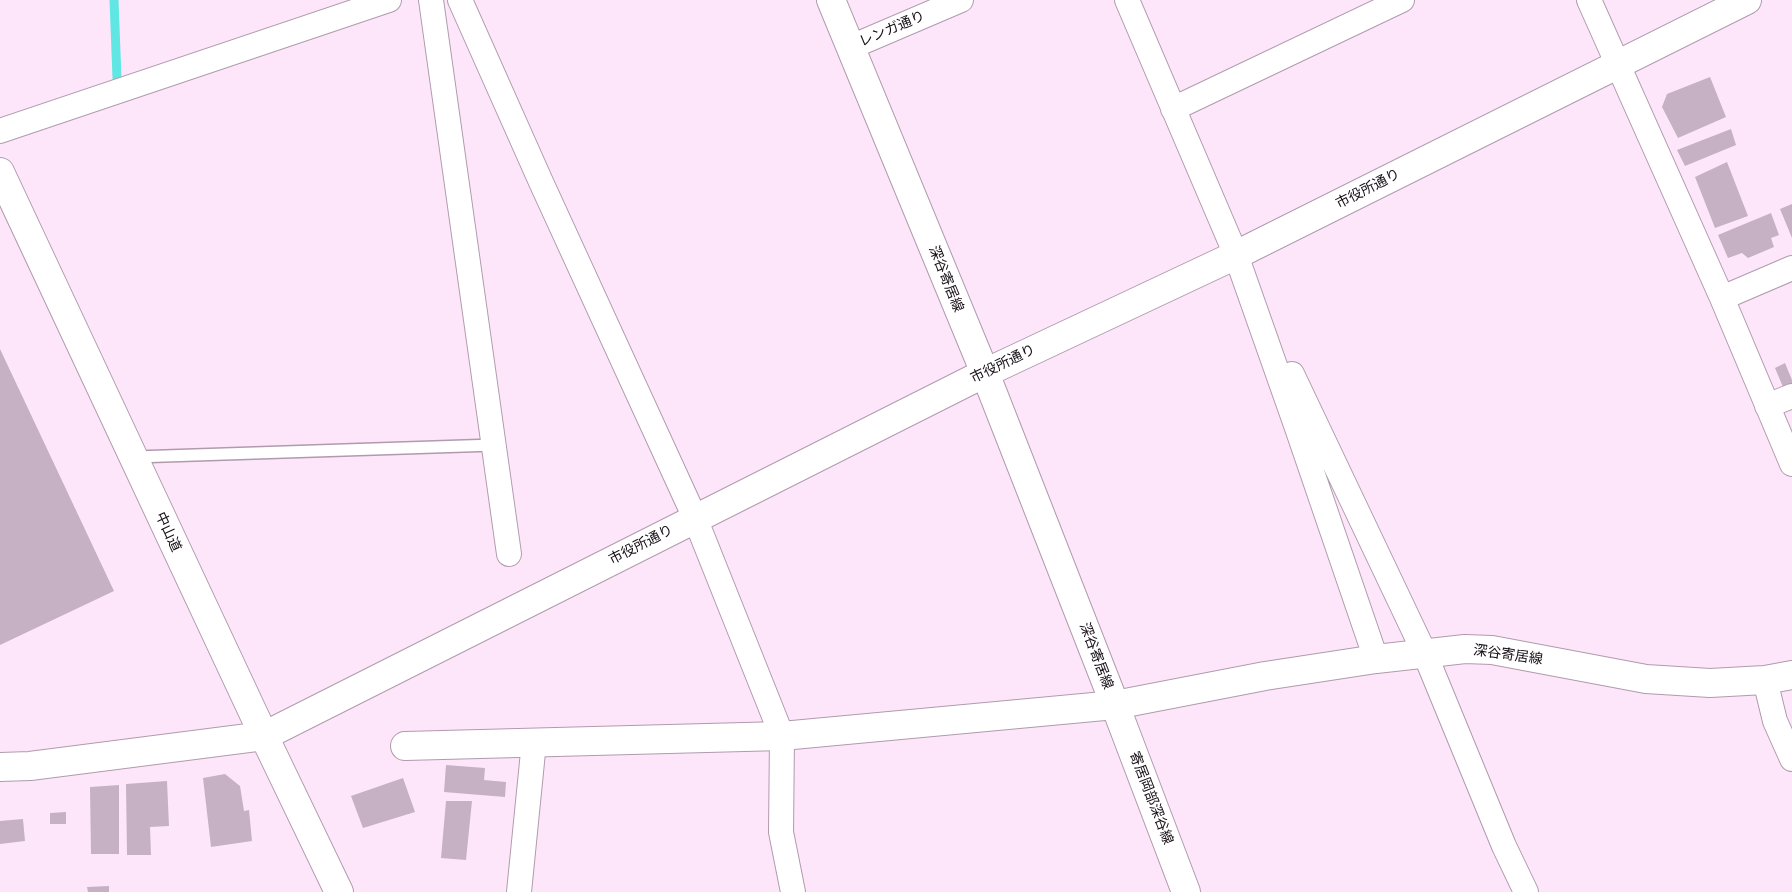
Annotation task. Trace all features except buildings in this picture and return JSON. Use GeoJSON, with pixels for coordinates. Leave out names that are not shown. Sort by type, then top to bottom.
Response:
{"type":"FeatureCollection","features":[{"type":"Feature","properties":{"kind":"main road","name":"深谷寄居線"},"geometry":{"type":"LineString","coordinates":[[831,0],[985,373],[1116,705],[1265,676],[1376,658],[1466,649],[1492,650],[1646,679],[1710,683],[1765,680],[1792,675]]}},
{"type":"Feature","properties":{"kind":"main road","name":"市役所通り"},"geometry":{"type":"LineString","coordinates":[[0,767],[39,764],[264,736],[985,373],[1236,255],[1746,0]]}},
{"type":"Feature","properties":{"kind":"main road","name":"中山道"},"geometry":{"type":"LineString","coordinates":[[0,172],[339,892]]}},
{"type":"Feature","properties":{"kind":"main road"},"geometry":{"type":"LineString","coordinates":[[405,746],[782,736],[1116,705]]}},
{"type":"Feature","properties":{"kind":"main road","name":"寄居岡部深谷線"},"geometry":{"type":"LineString","coordinates":[[1116,705],[1186,892]]}},
{"type":"Feature","properties":{"kind":"street"},"geometry":{"type":"LineString","coordinates":[[0,132],[389,0]]}},
{"type":"Feature","properties":{"kind":"street"},"geometry":{"type":"LineString","coordinates":[[431,0],[509,554]]}},
{"type":"Feature","properties":{"kind":"street"},"geometry":{"type":"LineString","coordinates":[[460,0],[695,518],[782,736],[781,832],[793,892]]}},
{"type":"Feature","properties":{"kind":"street","name":"レンガ通り"},"geometry":{"type":"LineString","coordinates":[[851,47],[960,0]]}},
{"type":"Feature","properties":{"kind":"street"},"geometry":{"type":"LineString","coordinates":[[1127,0],[1236,255],[1425,654],[1504,846],[1526,892]]}},
{"type":"Feature","properties":{"kind":"street"},"geometry":{"type":"LineString","coordinates":[[1173,109],[1402,0]]}},
{"type":"Feature","properties":{"kind":"street"},"geometry":{"type":"LineString","coordinates":[[1589,0],[1722,298],[1792,464]]}},
{"type":"Feature","properties":{"kind":"street"},"geometry":{"type":"LineString","coordinates":[[1236,255],[1376,658]]}},
{"type":"Feature","properties":{"kind":"street"},"geometry":{"type":"LineString","coordinates":[[1722,298],[1792,268]]}},
{"type":"Feature","properties":{"kind":"street"},"geometry":{"type":"LineString","coordinates":[[1767,406],[1792,396]]}},
{"type":"Feature","properties":{"kind":"street"},"geometry":{"type":"LineString","coordinates":[[1765,680],[1775,721],[1792,759]]}},
{"type":"Feature","properties":{"kind":"street"},"geometry":{"type":"LineString","coordinates":[[519,892],[534,742]]}},
{"type":"Feature","properties":{"kind":"lane"},"geometry":{"type":"LineString","coordinates":[[133,457],[494,445]]}},
{"type":"Feature","properties":{"kind":"waterway"},"geometry":{"type":"LineString","coordinates":[[114,0],[117,78]]}}]}
